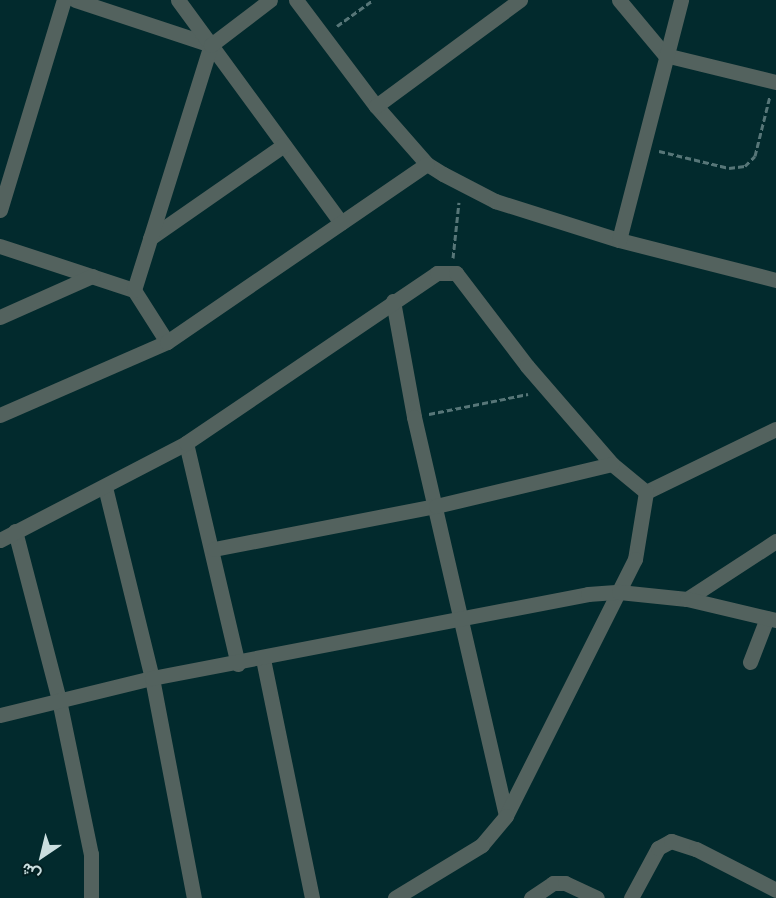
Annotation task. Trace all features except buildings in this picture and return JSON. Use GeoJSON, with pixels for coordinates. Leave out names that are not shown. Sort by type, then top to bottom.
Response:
{"type":"FeatureCollection","features":[{"type":"Feature","properties":{"kind":"street"},"geometry":{"type":"LineString","coordinates":[[0,210],[64,0]]}},
{"type":"Feature","properties":{"kind":"street"},"geometry":{"type":"LineString","coordinates":[[75,0],[212,45]]}},
{"type":"Feature","properties":{"kind":"street"},"geometry":{"type":"LineString","coordinates":[[178,0],[341,223]]}},
{"type":"Feature","properties":{"kind":"street"},"geometry":{"type":"LineString","coordinates":[[134,290],[212,45],[270,0]]}},
{"type":"Feature","properties":{"kind":"street"},"geometry":{"type":"LineString","coordinates":[[296,0],[376,106],[426,164],[495,201],[619,240],[776,280]]}},
{"type":"Feature","properties":{"kind":"street"},"geometry":{"type":"LineString","coordinates":[[376,106],[520,0]]}},
{"type":"Feature","properties":{"kind":"street"},"geometry":{"type":"LineString","coordinates":[[619,0],[665,56],[775,82]]}},
{"type":"Feature","properties":{"kind":"street"},"geometry":{"type":"LineString","coordinates":[[619,240],[681,0]]}},
{"type":"Feature","properties":{"kind":"street"},"geometry":{"type":"LineString","coordinates":[[150,238],[284,145]]}},
{"type":"Feature","properties":{"kind":"street"},"geometry":{"type":"LineString","coordinates":[[0,415],[167,342],[426,164]]}},
{"type":"Feature","properties":{"kind":"street"},"geometry":{"type":"LineString","coordinates":[[0,246],[134,290],[167,342]]}},
{"type":"Feature","properties":{"kind":"street"},"geometry":{"type":"LineString","coordinates":[[0,540],[186,443],[393,301],[437,273],[451,271],[462,278],[548,390],[612,464],[646,492]]}},
{"type":"Feature","properties":{"kind":"street"},"geometry":{"type":"LineString","coordinates":[[0,317],[92,276]]}},
{"type":"Feature","properties":{"kind":"street"},"geometry":{"type":"LineString","coordinates":[[393,301],[414,417],[463,620],[506,816]]}},
{"type":"Feature","properties":{"kind":"street"},"geometry":{"type":"LineString","coordinates":[[646,492],[776,429]]}},
{"type":"Feature","properties":{"kind":"street"},"geometry":{"type":"LineString","coordinates":[[186,443],[214,549],[238,664]]}},
{"type":"Feature","properties":{"kind":"street"},"geometry":{"type":"LineString","coordinates":[[214,549],[436,506],[612,464]]}},
{"type":"Feature","properties":{"kind":"street"},"geometry":{"type":"LineString","coordinates":[[105,487],[152,678],[194,898]]}},
{"type":"Feature","properties":{"kind":"street"},"geometry":{"type":"LineString","coordinates":[[395,898],[482,844],[506,816],[635,560],[646,492]]}},
{"type":"Feature","properties":{"kind":"street"},"geometry":{"type":"LineString","coordinates":[[15,531],[59,700],[91,854],[91,898]]}},
{"type":"Feature","properties":{"kind":"street"},"geometry":{"type":"LineString","coordinates":[[687,599],[776,541]]}},
{"type":"Feature","properties":{"kind":"street"},"geometry":{"type":"LineString","coordinates":[[0,715],[152,678],[238,664],[619,592],[687,599],[771,619],[750,662]]}},
{"type":"Feature","properties":{"kind":"street"},"geometry":{"type":"LineString","coordinates":[[263,659],[312,898]]}},
{"type":"Feature","properties":{"kind":"street"},"geometry":{"type":"LineString","coordinates":[[631,898],[658,848],[670,841],[696,849],[776,890]]}},
{"type":"Feature","properties":{"kind":"street"},"geometry":{"type":"LineString","coordinates":[[531,898],[544,885],[559,883],[597,898]]}},
{"type":"Feature","properties":{"kind":"path"},"geometry":{"type":"LineString","coordinates":[[323,36],[373,0]]}},
{"type":"Feature","properties":{"kind":"path"},"geometry":{"type":"LineString","coordinates":[[642,148],[729,168],[745,166],[755,156],[775,82]]}},
{"type":"Feature","properties":{"kind":"path"},"geometry":{"type":"LineString","coordinates":[[451,271],[461,184]]}},
{"type":"Feature","properties":{"kind":"path"},"geometry":{"type":"LineString","coordinates":[[414,417],[548,390]]}}]}
